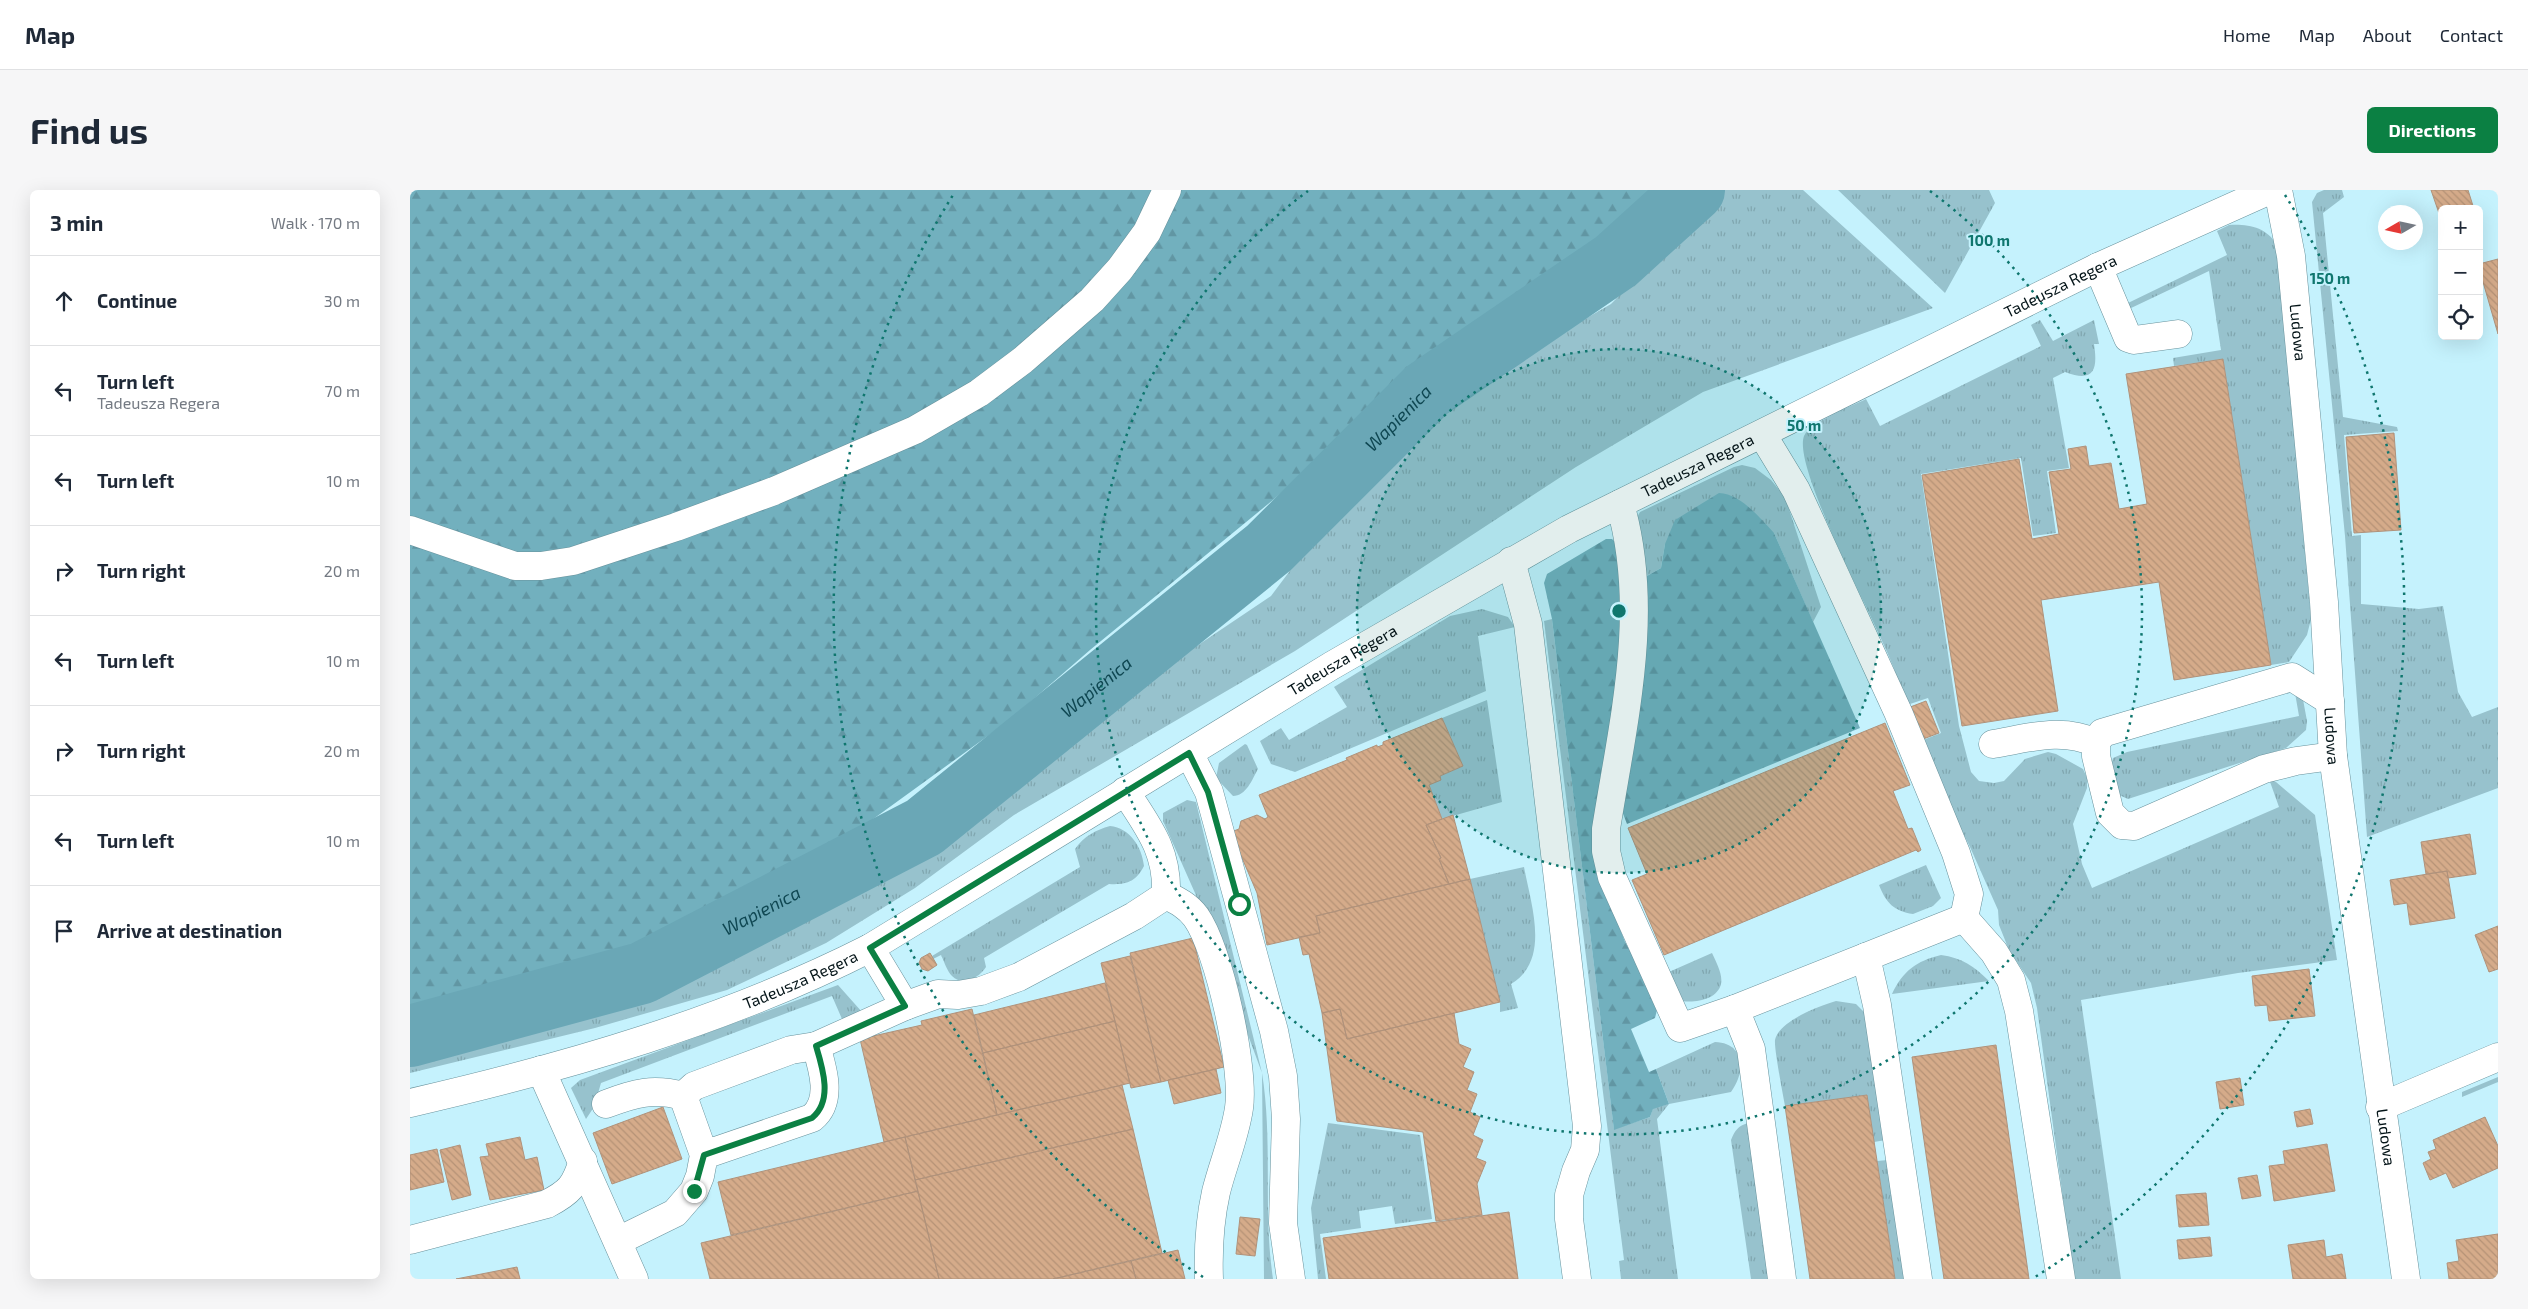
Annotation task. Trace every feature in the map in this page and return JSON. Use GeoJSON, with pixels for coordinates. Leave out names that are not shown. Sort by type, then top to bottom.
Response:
{"type":"FeatureCollection","features":[{"type":"Feature","properties":{"kind":"street"},"geometry":{"type":"LineString","coordinates":[[410,530],[515,566],[541,566],[573,561],[676,527],[774,491],[915,430],[979,393],[1023,360],[1092,300],[1120,269],[1147,232],[1168,190]]}},
{"type":"Feature","properties":{"kind":"street","name":"Tadeusza Regera"},"geometry":{"type":"LineString","coordinates":[[410,1103],[541,1070],[682,1027],[755,1000],[827,970],[870,948],[1330,666],[1511,561],[1620,504],[2098,267],[2270,190]]}},
{"type":"Feature","properties":{"kind":"street","name":"Ludowa"},"geometry":{"type":"LineString","coordinates":[[2278,190],[2291,256],[2324,602],[2333,756],[2380,1107],[2406,1279]]}},
{"type":"Feature","properties":{"kind":"street"},"geometry":{"type":"LineString","coordinates":[[2098,267],[2128,338],[2134,340],[2178,334]]}},
{"type":"Feature","properties":{"kind":"street"},"geometry":{"type":"LineString","coordinates":[[1762,434],[1800,499],[1898,712],[1953,844],[1969,894],[1964,918]]}},
{"type":"Feature","properties":{"kind":"street"},"geometry":{"type":"LineString","coordinates":[[1620,504],[1628,532],[1635,618],[1632,663],[1606,829],[1606,851],[1612,877],[1680,1028],[1735,1009],[1964,918]]}},
{"type":"Feature","properties":{"kind":"street"},"geometry":{"type":"LineString","coordinates":[[1511,561],[1528,624],[1586,1126],[1585,1150],[1569,1195],[1569,1220],[1577,1279]]}},
{"type":"Feature","properties":{"kind":"street"},"geometry":{"type":"LineString","coordinates":[[2330,700],[2292,677],[2102,733],[2096,743],[2096,756],[2110,813],[2122,825],[2134,826],[2264,769],[2296,761],[2333,756]]}},
{"type":"Feature","properties":{"kind":"street"},"geometry":{"type":"LineString","coordinates":[[1993,744],[2053,734],[2079,735],[2096,743]]}},
{"type":"Feature","properties":{"kind":"street"},"geometry":{"type":"LineString","coordinates":[[1189,753],[1208,792],[1274,1031],[1283,1076],[1286,1119],[1283,1223],[1291,1279]]}},
{"type":"Feature","properties":{"kind":"street"},"geometry":{"type":"LineString","coordinates":[[1125,791],[1162,854],[1167,872],[1166,895]]}},
{"type":"Feature","properties":{"kind":"street"},"geometry":{"type":"LineString","coordinates":[[683,1096],[694,1086],[791,1050],[816,1046],[905,1006],[938,994],[958,995],[981,991],[1019,977],[1134,916],[1166,895]]}},
{"type":"Feature","properties":{"kind":"street"},"geometry":{"type":"LineString","coordinates":[[1166,895],[1187,906],[1197,918],[1206,936],[1223,990],[1240,1069],[1239,1109],[1216,1193],[1209,1279]]}},
{"type":"Feature","properties":{"kind":"street"},"geometry":{"type":"LineString","coordinates":[[1964,918],[1994,952],[2011,980],[2019,1010],[2061,1279]]}},
{"type":"Feature","properties":{"kind":"street"},"geometry":{"type":"LineString","coordinates":[[870,948],[905,1006]]}},
{"type":"Feature","properties":{"kind":"street"},"geometry":{"type":"LineString","coordinates":[[1866,957],[1877,1005],[1918,1279]]}},
{"type":"Feature","properties":{"kind":"street"},"geometry":{"type":"LineString","coordinates":[[1735,1009],[1751,1049],[1782,1279]]}},
{"type":"Feature","properties":{"kind":"street"},"geometry":{"type":"LineString","coordinates":[[704,1155],[812,1118],[819,1112],[824,1103],[824,1089],[821,1063],[816,1046]]}},
{"type":"Feature","properties":{"kind":"street"},"geometry":{"type":"LineString","coordinates":[[2380,1107],[2498,1057]]}},
{"type":"Feature","properties":{"kind":"street"},"geometry":{"type":"LineString","coordinates":[[541,1070],[634,1279]]}},
{"type":"Feature","properties":{"kind":"street"},"geometry":{"type":"LineString","coordinates":[[606,1104],[643,1092],[669,1092],[683,1096]]}},
{"type":"Feature","properties":{"kind":"street"},"geometry":{"type":"LineString","coordinates":[[618,1241],[662,1220],[684,1204],[694,1191],[704,1155],[683,1096]]}},
{"type":"Feature","properties":{"kind":"street"},"geometry":{"type":"LineString","coordinates":[[410,1240],[547,1204],[567,1194],[578,1179],[583,1161]]}},
{"type":"Feature","properties":{"kind":"green space"},"geometry":{"type":"Polygon","coordinates":[[[410,190],[1666,190],[1402,385],[1273,500],[1090,650],[1007,722],[869,822],[643,943],[410,1008],[410,190]]]}},
{"type":"Feature","properties":{"kind":"green space"},"geometry":{"type":"Polygon","coordinates":[[[1724,190],[1803,190],[1933,308],[1703,392],[1576,467],[1295,651],[1014,815],[915,888],[826,943],[727,990],[595,1028],[410,1073],[410,1053],[645,991],[730,960],[802,923],[930,843],[1045,748],[1271,596],[1343,500],[1495,371],[1611,304],[1724,190]]]}},
{"type":"Feature","properties":{"kind":"green space"},"geometry":{"type":"Polygon","coordinates":[[[1838,190],[1989,190],[1995,203],[1945,293],[1838,190]]]}},
{"type":"Feature","properties":{"kind":"green space"},"geometry":{"type":"Polygon","coordinates":[[[2324,190],[2342,190],[2344,197],[2323,213],[2343,417],[2397,427],[2398,431],[2344,435],[2352,536],[2361,535],[2361,604],[2419,609],[2443,606],[2458,692],[2472,717],[2498,707],[2498,788],[2367,837],[2345,536],[2312,202],[2317,193],[2324,190]]]}},
{"type":"Feature","properties":{"kind":"green space"},"geometry":{"type":"Polygon","coordinates":[[[2229,225],[2250,226],[2262,230],[2277,245],[2311,619],[2307,635],[2289,662],[2271,665],[2223,359],[2174,366],[2173,358],[2221,350],[2209,271],[2129,309],[2128,303],[2227,255],[2217,231],[2229,225]]]}},
{"type":"Feature","properties":{"kind":"green space"},"geometry":{"type":"Polygon","coordinates":[[[2040,320],[2053,341],[2094,320],[2099,344],[2094,344],[2094,367],[2088,375],[2082,376],[2065,372],[2053,378],[2069,468],[2047,471],[2056,533],[2033,536],[2021,458],[1921,474],[1959,726],[1971,772],[1979,781],[1994,783],[2004,781],[2025,759],[2048,752],[2056,754],[2083,769],[2087,778],[2087,788],[2073,824],[2082,864],[2092,888],[2279,807],[2269,779],[2276,782],[2315,815],[2337,960],[2238,973],[2081,1000],[2121,1279],[2074,1279],[2037,1008],[2031,983],[2009,950],[1999,925],[1998,910],[1970,847],[1918,742],[1941,733],[1928,698],[1904,706],[1893,666],[1838,548],[1811,480],[1804,453],[1804,436],[1814,425],[1866,399],[1880,426],[2041,346],[2031,325],[2040,320]]]}},
{"type":"Feature","properties":{"kind":"green space"},"geometry":{"type":"Polygon","coordinates":[[[1742,465],[1755,468],[1771,480],[1785,497],[1821,607],[1813,622],[1774,533],[1665,544],[1661,568],[1640,580],[1636,519],[1640,512],[1734,467],[1742,465]]]}},
{"type":"Feature","properties":{"kind":"green space"},"geometry":{"type":"Polygon","coordinates":[[[1719,493],[1727,494],[1742,502],[1774,533],[1860,728],[1627,824],[1620,806],[1640,580],[1661,568],[1665,544],[1675,520],[1719,493]]]}},
{"type":"Feature","properties":{"kind":"green space"},"geometry":{"type":"Polygon","coordinates":[[[1606,539],[1612,539],[1617,544],[1625,589],[1604,886],[1625,942],[1647,981],[1657,1010],[1655,1018],[1631,1029],[1649,1072],[1656,1069],[1669,1104],[1653,1109],[1650,1117],[1614,1130],[1552,619],[1544,583],[1547,574],[1606,539]]]}},
{"type":"Feature","properties":{"kind":"green space"},"geometry":{"type":"Polygon","coordinates":[[[1482,609],[1508,617],[1515,627],[1478,636],[1486,691],[1295,772],[1271,764],[1260,741],[1281,728],[1289,740],[1347,707],[1334,687],[1450,616],[1482,609]]]}},
{"type":"Feature","properties":{"kind":"green space"},"geometry":{"type":"Polygon","coordinates":[[[1552,619],[1614,1129],[1650,1117],[1653,1108],[1669,1104],[1657,1119],[1678,1279],[1621,1279],[1619,1261],[1624,1260],[1544,621],[1552,619]]]}},
{"type":"Feature","properties":{"kind":"green space"},"geometry":{"type":"Polygon","coordinates":[[[2295,693],[2302,694],[2307,721],[2306,730],[2286,748],[2128,799],[2119,795],[2110,769],[2113,758],[2127,752],[2299,716],[2295,693]]]}},
{"type":"Feature","properties":{"kind":"green space"},"geometry":{"type":"Polygon","coordinates":[[[1487,700],[1502,802],[1442,819],[1429,785],[1440,776],[1463,766],[1442,718],[1487,700]]]}},
{"type":"Feature","properties":{"kind":"green space"},"geometry":{"type":"Polygon","coordinates":[[[1245,744],[1258,769],[1245,790],[1233,796],[1216,778],[1219,763],[1245,744]]]}},
{"type":"Feature","properties":{"kind":"green space"},"geometry":{"type":"Polygon","coordinates":[[[1187,800],[1196,802],[1262,1073],[1199,902],[1163,821],[1163,813],[1187,800]]]}},
{"type":"Feature","properties":{"kind":"green space"},"geometry":{"type":"Polygon","coordinates":[[[1110,826],[1123,830],[1138,846],[1144,866],[1138,876],[1125,883],[1109,884],[984,958],[986,967],[976,977],[966,981],[956,979],[947,969],[941,955],[933,959],[932,956],[1080,867],[1075,849],[1082,840],[1091,834],[1110,826]]]}},
{"type":"Feature","properties":{"kind":"green space"},"geometry":{"type":"Polygon","coordinates":[[[1926,865],[1941,898],[1933,906],[1913,914],[1901,911],[1892,905],[1885,897],[1879,885],[1926,865]]]}},
{"type":"Feature","properties":{"kind":"green space"},"geometry":{"type":"Polygon","coordinates":[[[1524,867],[1534,914],[1535,946],[1531,961],[1523,974],[1511,984],[1518,1008],[1500,1012],[1500,1002],[1470,879],[1524,867]]]}},
{"type":"Feature","properties":{"kind":"green space"},"geometry":{"type":"Polygon","coordinates":[[[1712,953],[1721,976],[1719,990],[1703,1000],[1689,1002],[1677,1000],[1662,975],[1712,953]]]}},
{"type":"Feature","properties":{"kind":"green space"},"geometry":{"type":"Polygon","coordinates":[[[1941,955],[1955,958],[1967,964],[1989,981],[1892,994],[1901,979],[1911,968],[1924,960],[1941,955]]]}},
{"type":"Feature","properties":{"kind":"green space"},"geometry":{"type":"Polygon","coordinates":[[[838,985],[862,1012],[846,1021],[842,1019],[832,996],[601,1083],[594,1107],[586,1119],[571,1088],[580,1080],[838,985]]]}},
{"type":"Feature","properties":{"kind":"green space"},"geometry":{"type":"Polygon","coordinates":[[[1836,1001],[1856,1004],[1866,1014],[1886,1140],[1874,1142],[1867,1095],[1785,1106],[1775,1045],[1778,1033],[1801,1015],[1836,1001]]]}},
{"type":"Feature","properties":{"kind":"green space"},"geometry":{"type":"Polygon","coordinates":[[[1715,1042],[1732,1047],[1737,1053],[1740,1060],[1739,1076],[1731,1092],[1669,1104],[1656,1069],[1715,1042]]]}},
{"type":"Feature","properties":{"kind":"green space"},"geometry":{"type":"Polygon","coordinates":[[[1262,1073],[1267,1124],[1269,1228],[1273,1279],[1264,1279],[1262,1073]]]}},
{"type":"Feature","properties":{"kind":"green space"},"geometry":{"type":"Polygon","coordinates":[[[2498,1077],[2498,1082],[2462,1097],[2462,1092],[2498,1077]]]}},
{"type":"Feature","properties":{"kind":"green space"},"geometry":{"type":"Polygon","coordinates":[[[1328,1123],[1420,1135],[1432,1219],[1395,1224],[1392,1206],[1359,1211],[1361,1228],[1320,1234],[1326,1279],[1318,1279],[1311,1208],[1328,1123]]]}},
{"type":"Feature","properties":{"kind":"green space"},"geometry":{"type":"Polygon","coordinates":[[[1748,1123],[1771,1279],[1751,1279],[1731,1140],[1737,1129],[1748,1123]]]}},
{"type":"Feature","properties":{"kind":"green space"},"geometry":{"type":"Polygon","coordinates":[[[1888,1160],[1906,1279],[1895,1279],[1877,1161],[1888,1160]]]}},
{"type":"Feature","properties":{"kind":"building"},"geometry":{"type":"Polygon","coordinates":[[[2431,190],[2468,190],[2473,205],[2438,205],[2438,210],[2431,190]]]}},
{"type":"Feature","properties":{"kind":"building"},"geometry":{"type":"Polygon","coordinates":[[[2498,259],[2498,334],[2483,282],[2483,263],[2498,259]]]}},
{"type":"Feature","properties":{"kind":"building"},"geometry":{"type":"Polygon","coordinates":[[[2223,359],[2271,665],[2174,680],[2159,582],[2041,600],[2058,711],[1962,726],[1922,475],[2019,459],[2032,539],[2059,534],[2049,472],[2071,469],[2068,449],[2086,446],[2089,466],[2111,463],[2119,509],[2147,504],[2126,374],[2223,359]]]}},
{"type":"Feature","properties":{"kind":"building"},"geometry":{"type":"Polygon","coordinates":[[[2394,433],[2401,530],[2354,533],[2346,437],[2394,433]]]}},
{"type":"Feature","properties":{"kind":"building"},"geometry":{"type":"Polygon","coordinates":[[[1926,701],[1939,733],[1918,741],[1905,709],[1926,701]]]}},
{"type":"Feature","properties":{"kind":"building"},"geometry":{"type":"Polygon","coordinates":[[[1442,718],[1463,766],[1440,776],[1441,780],[1429,785],[1442,819],[1426,825],[1441,858],[1439,859],[1449,884],[1316,916],[1320,933],[1267,945],[1257,893],[1231,832],[1239,829],[1241,821],[1257,815],[1265,819],[1268,817],[1259,795],[1347,760],[1346,758],[1377,745],[1377,747],[1383,745],[1383,742],[1442,718]]]}},
{"type":"Feature","properties":{"kind":"building"},"geometry":{"type":"Polygon","coordinates":[[[1885,723],[1910,785],[1893,791],[1908,829],[1912,828],[1921,850],[1918,852],[1916,850],[1664,955],[1632,880],[1647,874],[1628,828],[1885,723]]]}},
{"type":"Feature","properties":{"kind":"building"},"geometry":{"type":"Polygon","coordinates":[[[1453,815],[1470,879],[1449,884],[1439,859],[1441,858],[1426,825],[1453,815]]]}},
{"type":"Feature","properties":{"kind":"building"},"geometry":{"type":"Polygon","coordinates":[[[2470,834],[2476,874],[2448,878],[2447,871],[2426,874],[2421,842],[2470,834]]]}},
{"type":"Feature","properties":{"kind":"building"},"geometry":{"type":"Polygon","coordinates":[[[2447,871],[2455,918],[2410,925],[2407,903],[2394,905],[2390,880],[2447,871]]]}},
{"type":"Feature","properties":{"kind":"building"},"geometry":{"type":"Polygon","coordinates":[[[1470,879],[1500,1002],[1347,1039],[1340,1009],[1322,1013],[1309,954],[1303,955],[1299,937],[1320,933],[1316,916],[1470,879]]]}},
{"type":"Feature","properties":{"kind":"building"},"geometry":{"type":"Polygon","coordinates":[[[2498,926],[2498,969],[2489,972],[2475,935],[2498,926]]]}},
{"type":"Feature","properties":{"kind":"building"},"geometry":{"type":"Polygon","coordinates":[[[1193,938],[1224,1067],[1161,1082],[1130,953],[1193,938]]]}},
{"type":"Feature","properties":{"kind":"building"},"geometry":{"type":"Polygon","coordinates":[[[930,953],[937,965],[928,971],[922,969],[919,963],[921,958],[930,953]]]}},
{"type":"Feature","properties":{"kind":"building"},"geometry":{"type":"Polygon","coordinates":[[[1130,956],[1161,1082],[1131,1088],[1101,963],[1130,956]]]}},
{"type":"Feature","properties":{"kind":"building"},"geometry":{"type":"Polygon","coordinates":[[[2309,969],[2315,1016],[2269,1021],[2267,1005],[2255,1006],[2252,976],[2309,969]]]}},
{"type":"Feature","properties":{"kind":"building"},"geometry":{"type":"Polygon","coordinates":[[[1105,983],[1115,1021],[983,1053],[974,1015],[1105,983]]]}},
{"type":"Feature","properties":{"kind":"building"},"geometry":{"type":"Polygon","coordinates":[[[972,1009],[997,1115],[884,1142],[860,1039],[922,1025],[921,1021],[972,1009]]]}},
{"type":"Feature","properties":{"kind":"building"},"geometry":{"type":"Polygon","coordinates":[[[1340,1009],[1347,1039],[1454,1013],[1459,1044],[1471,1049],[1463,1067],[1474,1072],[1467,1090],[1477,1094],[1470,1112],[1480,1117],[1473,1135],[1483,1140],[1476,1158],[1486,1162],[1477,1184],[1482,1215],[1436,1221],[1423,1132],[1337,1121],[1322,1013],[1340,1009]]]}},
{"type":"Feature","properties":{"kind":"building"},"geometry":{"type":"Polygon","coordinates":[[[1115,1021],[1130,1083],[997,1115],[983,1053],[1115,1021]]]}},
{"type":"Feature","properties":{"kind":"building"},"geometry":{"type":"Polygon","coordinates":[[[1996,1045],[2029,1279],[1944,1279],[1912,1057],[1996,1045]]]}},
{"type":"Feature","properties":{"kind":"building"},"geometry":{"type":"Polygon","coordinates":[[[1216,1069],[1221,1093],[1174,1104],[1168,1080],[1216,1069]]]}},
{"type":"Feature","properties":{"kind":"building"},"geometry":{"type":"Polygon","coordinates":[[[2240,1078],[2244,1105],[2220,1109],[2216,1082],[2240,1078]]]}},
{"type":"Feature","properties":{"kind":"building"},"geometry":{"type":"Polygon","coordinates":[[[1122,1085],[1133,1129],[915,1180],[905,1137],[1122,1085]]]}},
{"type":"Feature","properties":{"kind":"building"},"geometry":{"type":"Polygon","coordinates":[[[1867,1095],[1895,1279],[1810,1279],[1785,1106],[1867,1095]]]}},
{"type":"Feature","properties":{"kind":"building"},"geometry":{"type":"Polygon","coordinates":[[[663,1107],[682,1159],[612,1184],[593,1133],[663,1107]]]}},
{"type":"Feature","properties":{"kind":"building"},"geometry":{"type":"Polygon","coordinates":[[[2310,1109],[2313,1124],[2297,1127],[2294,1112],[2310,1109]]]}},
{"type":"Feature","properties":{"kind":"building"},"geometry":{"type":"Polygon","coordinates":[[[2485,1117],[2498,1146],[2498,1168],[2453,1188],[2446,1173],[2430,1180],[2423,1163],[2431,1159],[2428,1152],[2436,1149],[2433,1140],[2485,1117]]]}},
{"type":"Feature","properties":{"kind":"building"},"geometry":{"type":"Polygon","coordinates":[[[1133,1129],[1162,1253],[1053,1279],[939,1279],[915,1180],[1133,1129]]]}},
{"type":"Feature","properties":{"kind":"building"},"geometry":{"type":"Polygon","coordinates":[[[520,1137],[525,1160],[537,1157],[544,1190],[490,1200],[480,1157],[489,1156],[486,1144],[520,1137]]]}},
{"type":"Feature","properties":{"kind":"building"},"geometry":{"type":"Polygon","coordinates":[[[905,1137],[918,1191],[731,1235],[718,1182],[905,1137]]]}},
{"type":"Feature","properties":{"kind":"building"},"geometry":{"type":"Polygon","coordinates":[[[2327,1144],[2335,1191],[2274,1201],[2269,1166],[2285,1164],[2283,1151],[2327,1144]]]}},
{"type":"Feature","properties":{"kind":"building"},"geometry":{"type":"Polygon","coordinates":[[[460,1145],[471,1195],[452,1200],[440,1150],[460,1145]]]}},
{"type":"Feature","properties":{"kind":"building"},"geometry":{"type":"Polygon","coordinates":[[[437,1149],[444,1182],[410,1190],[410,1155],[437,1149]]]}},
{"type":"Feature","properties":{"kind":"building"},"geometry":{"type":"Polygon","coordinates":[[[2257,1175],[2261,1196],[2242,1199],[2238,1178],[2257,1175]]]}},
{"type":"Feature","properties":{"kind":"building"},"geometry":{"type":"Polygon","coordinates":[[[918,1191],[939,1279],[710,1279],[701,1243],[918,1191]]]}},
{"type":"Feature","properties":{"kind":"building"},"geometry":{"type":"Polygon","coordinates":[[[2206,1193],[2209,1225],[2179,1227],[2176,1195],[2206,1193]]]}},
{"type":"Feature","properties":{"kind":"building"},"geometry":{"type":"Polygon","coordinates":[[[1509,1212],[1518,1279],[1329,1279],[1323,1238],[1509,1212]]]}},
{"type":"Feature","properties":{"kind":"building"},"geometry":{"type":"Polygon","coordinates":[[[1240,1217],[1260,1219],[1255,1256],[1236,1254],[1240,1217]]]}},
{"type":"Feature","properties":{"kind":"building"},"geometry":{"type":"Polygon","coordinates":[[[2498,1234],[2498,1279],[2449,1279],[2447,1263],[2459,1261],[2456,1240],[2498,1234]]]}},
{"type":"Feature","properties":{"kind":"building"},"geometry":{"type":"Polygon","coordinates":[[[2210,1237],[2212,1256],[2179,1259],[2177,1240],[2210,1237]]]}},
{"type":"Feature","properties":{"kind":"building"},"geometry":{"type":"Polygon","coordinates":[[[2324,1240],[2326,1257],[2342,1254],[2346,1279],[2293,1279],[2288,1245],[2324,1240]]]}},
{"type":"Feature","properties":{"kind":"building"},"geometry":{"type":"Polygon","coordinates":[[[1178,1250],[1185,1279],[1136,1279],[1131,1261],[1178,1250]]]}},
{"type":"Feature","properties":{"kind":"building"},"geometry":{"type":"Polygon","coordinates":[[[1131,1261],[1136,1279],[1053,1279],[1131,1261]]]}},
{"type":"Feature","properties":{"kind":"building"},"geometry":{"type":"Polygon","coordinates":[[[517,1267],[520,1279],[456,1279],[517,1267]]]}},
{"type":"Feature","properties":{"kind":"waterway","name":"Wapienica"},"geometry":{"type":"LineString","coordinates":[[410,1036],[642,973],[924,827],[1269,548],[1427,390],[1616,261],[1694,190]]}},
{"type":"Feature","properties":{"kind":"route"},"geometry":{"type":"LineString","coordinates":[[694,1191],[700,1176],[704,1155],[812,1118],[819,1112],[824,1103],[824,1089],[821,1063],[816,1046],[905,1006],[870,948],[1189,753],[1208,792],[1239,904]]}}]}
